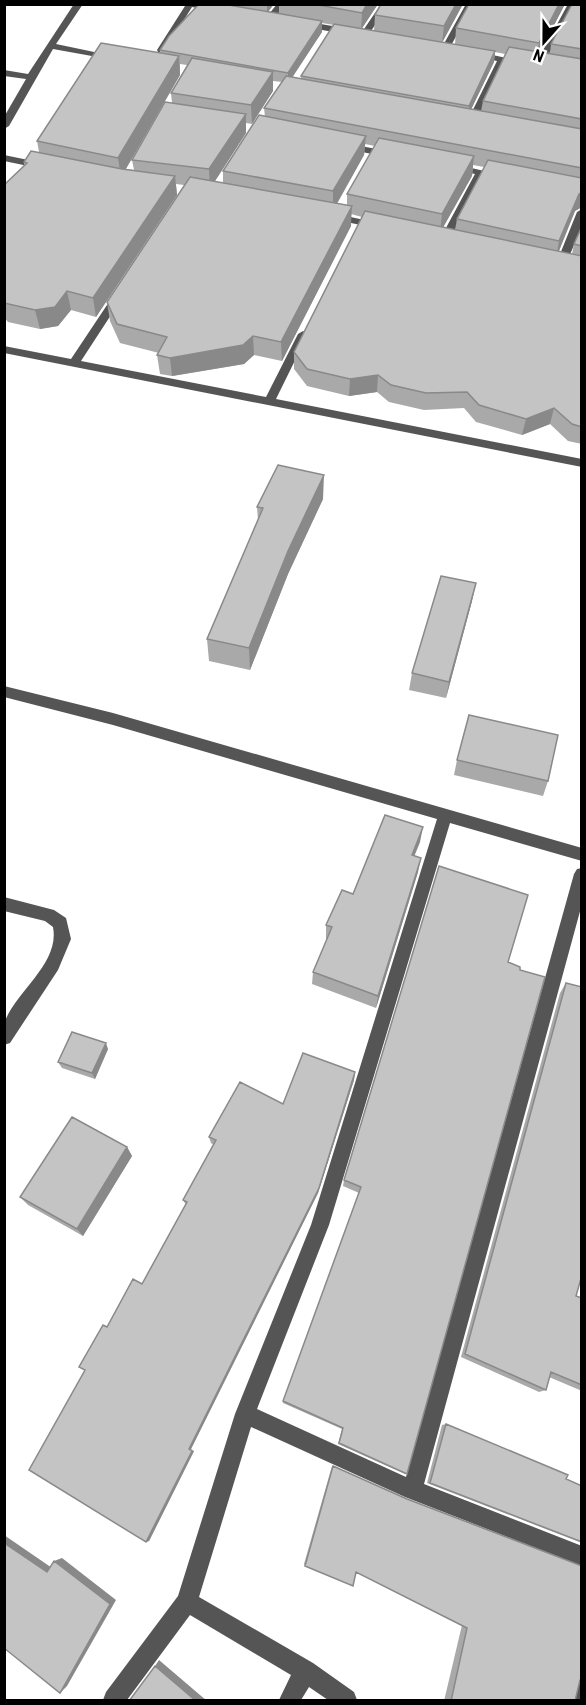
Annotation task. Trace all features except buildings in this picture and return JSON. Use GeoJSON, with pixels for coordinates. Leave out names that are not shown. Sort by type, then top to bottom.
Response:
{"type":"FeatureCollection","features":[{"type":"Feature","properties":{"kind":"street"},"geometry":{"type":"LineString","coordinates":[[4,126],[31,77],[79,4]]}},
{"type":"Feature","properties":{"kind":"street"},"geometry":{"type":"LineString","coordinates":[[269,19],[282,4]]}},
{"type":"Feature","properties":{"kind":"street"},"geometry":{"type":"LineString","coordinates":[[364,35],[385,4]]}},
{"type":"Feature","properties":{"kind":"street"},"geometry":{"type":"LineString","coordinates":[[445,49],[470,4]]}},
{"type":"Feature","properties":{"kind":"street"},"geometry":{"type":"LineString","coordinates":[[539,65],[572,4]]}},
{"type":"Feature","properties":{"kind":"street"},"geometry":{"type":"LineString","coordinates":[[158,54],[189,5],[224,11]]}},
{"type":"Feature","properties":{"kind":"street"},"geometry":{"type":"LineString","coordinates":[[258,17],[280,20]]}},
{"type":"Feature","properties":{"kind":"street"},"geometry":{"type":"LineString","coordinates":[[290,22],[375,37]]}},
{"type":"Feature","properties":{"kind":"street"},"geometry":{"type":"LineString","coordinates":[[325,39],[331,29]]}},
{"type":"Feature","properties":{"kind":"street"},"geometry":{"type":"LineString","coordinates":[[52,46],[119,58]]}},
{"type":"Feature","properties":{"kind":"street"},"geometry":{"type":"LineString","coordinates":[[433,47],[456,51]]}},
{"type":"Feature","properties":{"kind":"street"},"geometry":{"type":"LineString","coordinates":[[468,53],[550,67]]}},
{"type":"Feature","properties":{"kind":"street"},"geometry":{"type":"LineString","coordinates":[[472,122],[502,59]]}},
{"type":"Feature","properties":{"kind":"street"},"geometry":{"type":"LineString","coordinates":[[4,72],[31,77]]}},
{"type":"Feature","properties":{"kind":"street"},"geometry":{"type":"LineString","coordinates":[[460,120],[483,124]]}},
{"type":"Feature","properties":{"kind":"street"},"geometry":{"type":"LineString","coordinates":[[330,143],[371,156],[406,158]]}},
{"type":"Feature","properties":{"kind":"street"},"geometry":{"type":"LineString","coordinates":[[4,158],[59,170]]}},
{"type":"Feature","properties":{"kind":"street"},"geometry":{"type":"LineString","coordinates":[[438,164],[514,178]]}},
{"type":"Feature","properties":{"kind":"street"},"geometry":{"type":"LineString","coordinates":[[457,241],[440,238],[481,172]]}},
{"type":"Feature","properties":{"kind":"street"},"geometry":{"type":"LineString","coordinates":[[326,215],[340,212],[357,227],[392,228]]}},
{"type":"Feature","properties":{"kind":"street"},"geometry":{"type":"LineString","coordinates":[[550,261],[566,265],[582,212]]}},
{"type":"Feature","properties":{"kind":"street"},"geometry":{"type":"LineString","coordinates":[[74,363],[124,286]]}},
{"type":"Feature","properties":{"kind":"street"},"geometry":{"type":"LineString","coordinates":[[268,402],[306,328]]}},
{"type":"Feature","properties":{"kind":"street"},"geometry":{"type":"LineString","coordinates":[[4,349],[582,463]]}},
{"type":"Feature","properties":{"kind":"street"},"geometry":{"type":"LineString","coordinates":[[4,691],[113,718],[582,855]]}},
{"type":"Feature","properties":{"kind":"street"},"geometry":{"type":"LineString","coordinates":[[114,1701],[187,1602],[245,1414],[320,1225],[445,816]]}},
{"type":"Feature","properties":{"kind":"street"},"geometry":{"type":"LineString","coordinates":[[412,1490],[582,874]]}},
{"type":"Feature","properties":{"kind":"street"},"geometry":{"type":"LineString","coordinates":[[4,904],[48,915],[60,923],[63,939],[52,965],[4,1037]]}},
{"type":"Feature","properties":{"kind":"street"},"geometry":{"type":"LineString","coordinates":[[245,1414],[412,1490],[582,1556]]}},
{"type":"Feature","properties":{"kind":"street"},"geometry":{"type":"LineString","coordinates":[[187,1602],[305,1671],[346,1701]]}},
{"type":"Feature","properties":{"kind":"street"},"geometry":{"type":"LineString","coordinates":[[290,1701],[305,1671]]}},
{"type":"Feature","properties":{"kind":"street"},"geometry":{"type":"LineString","coordinates":[[578,1701],[582,1683]]}}]}
